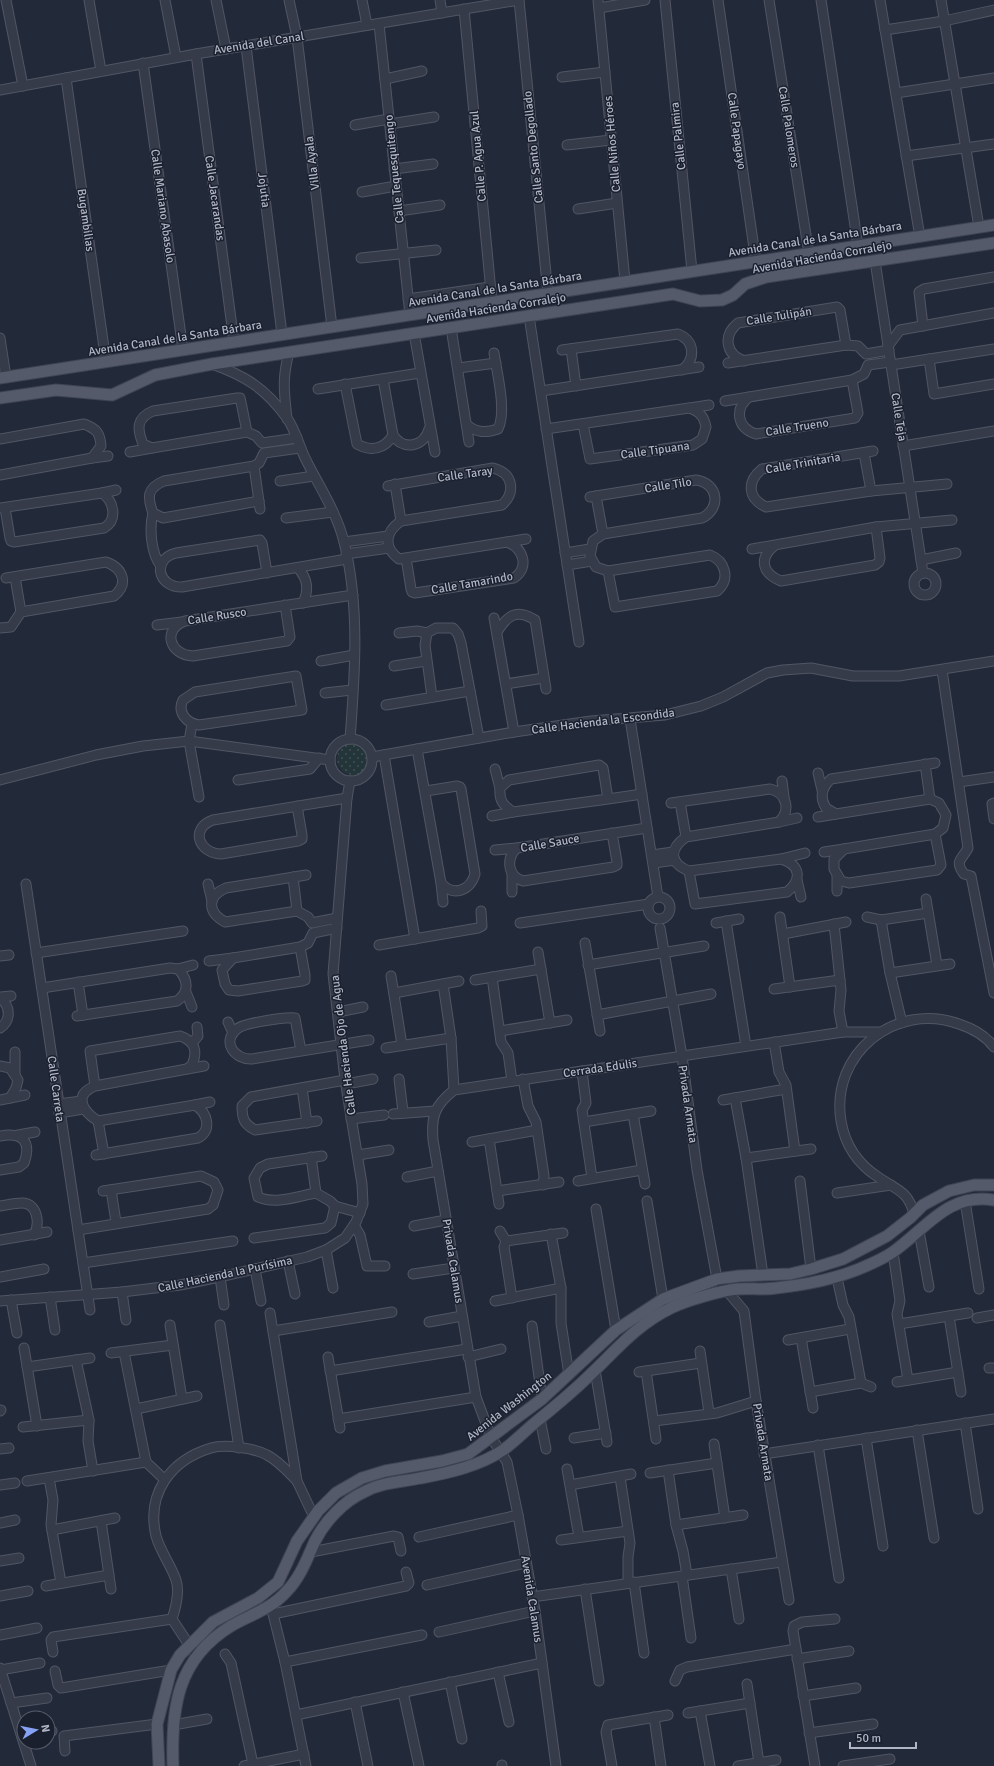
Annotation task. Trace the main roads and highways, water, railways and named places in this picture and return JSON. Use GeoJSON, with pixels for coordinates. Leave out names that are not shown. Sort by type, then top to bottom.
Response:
{"type":"FeatureCollection","features":[{"type":"Feature","properties":{"kind":"main road","name":"Avenida Canal de la Santa Bárbara"},"geometry":{"type":"LineString","coordinates":[[3,377],[994,225]]}},
{"type":"Feature","properties":{"kind":"main road","name":"Avenida Hacienda Corralejo"},"geometry":{"type":"LineString","coordinates":[[0,398],[56,390],[112,395],[155,375],[212,364],[673,294],[709,302],[722,300],[733,295],[745,284],[766,277],[994,243]]}},
{"type":"Feature","properties":{"kind":"main road"},"geometry":{"type":"LineString","coordinates":[[238,341],[245,359]]}},
{"type":"Feature","properties":{"kind":"main road","name":"Avenida Washington"},"geometry":{"type":"LineString","coordinates":[[159,1766],[157,1724],[171,1670],[180,1655],[189,1644],[213,1622],[258,1598],[278,1582],[297,1541],[314,1517],[336,1492],[362,1478],[385,1471],[442,1462],[468,1454],[542,1399],[616,1330],[663,1299],[717,1279],[790,1274],[812,1270],[843,1259],[887,1236],[923,1205],[948,1191],[974,1185],[994,1185]]}},
{"type":"Feature","properties":{"kind":"main road"},"geometry":{"type":"LineString","coordinates":[[172,1766],[172,1724],[177,1695],[196,1655],[224,1630],[272,1610],[296,1579],[316,1540],[328,1522],[342,1507],[363,1492],[386,1483],[420,1479],[464,1467],[501,1451],[540,1419],[595,1370],[614,1349],[636,1329],[672,1307],[725,1291],[773,1289],[838,1278],[875,1262],[893,1252],[939,1213],[953,1204],[986,1198],[994,1200]]}}]}
